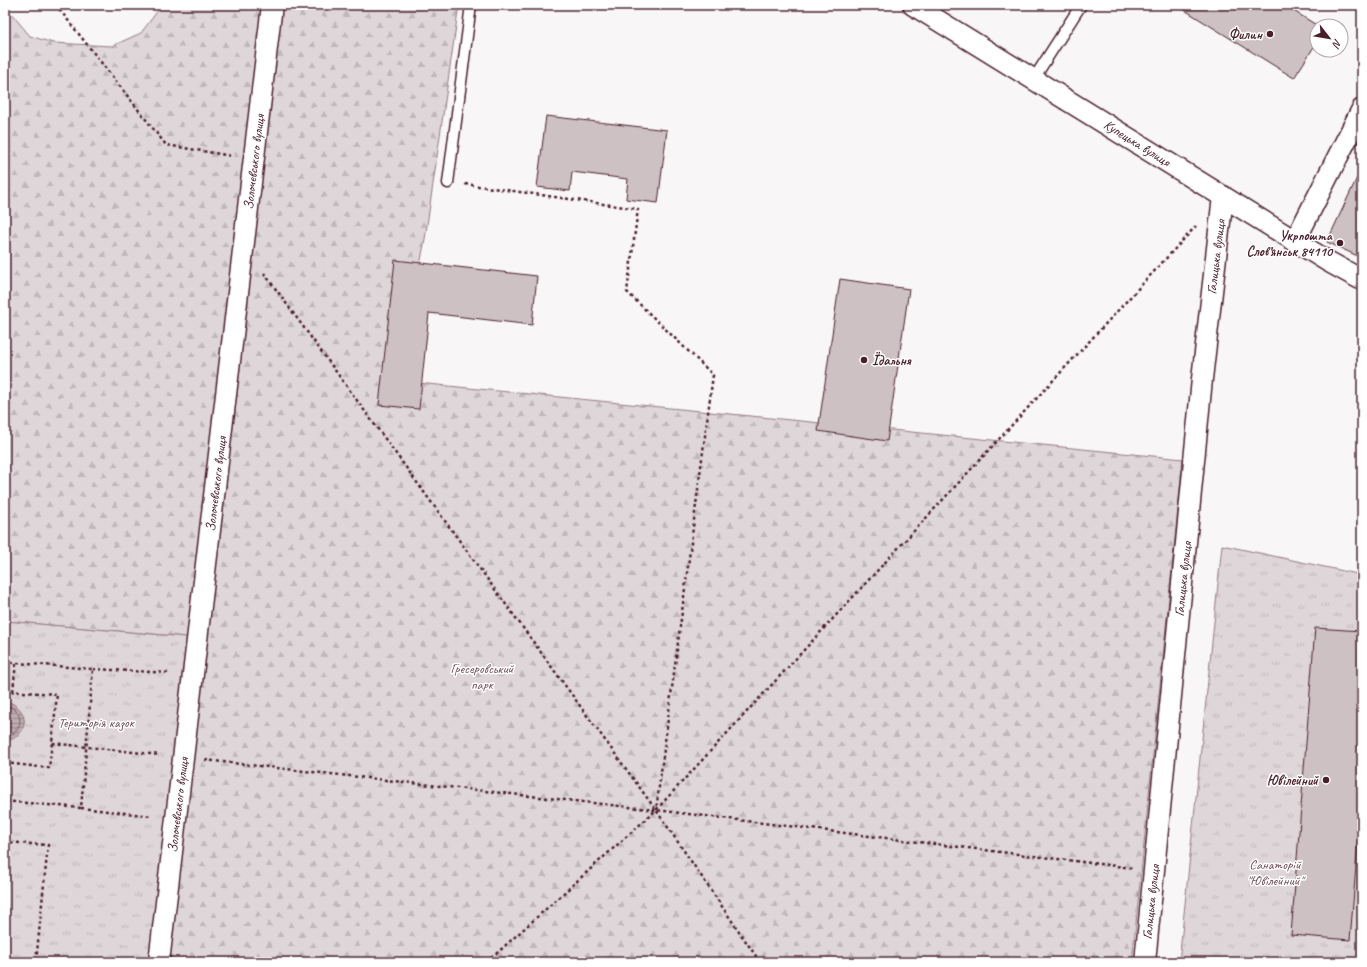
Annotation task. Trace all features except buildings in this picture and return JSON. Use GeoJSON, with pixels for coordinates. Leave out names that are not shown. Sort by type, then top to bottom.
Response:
{"type":"FeatureCollection","features":[{"type":"Feature","properties":{"kind":"street","name":"Золочевського вулиця"},"geometry":{"type":"LineString","coordinates":[[159,962],[272,5]]}},
{"type":"Feature","properties":{"kind":"street","name":"Купецька вулиця"},"geometry":{"type":"LineString","coordinates":[[913,5],[1329,262],[1362,280]]}},
{"type":"Feature","properties":{"kind":"street"},"geometry":{"type":"LineString","coordinates":[[1295,241],[1362,109]]}},
{"type":"Feature","properties":{"kind":"street","name":"Галицька вулиця"},"geometry":{"type":"LineString","coordinates":[[1145,962],[1202,379],[1223,196]]}},
{"type":"Feature","properties":{"kind":"lane"},"geometry":{"type":"LineString","coordinates":[[448,183],[471,5]]}},
{"type":"Feature","properties":{"kind":"lane"},"geometry":{"type":"LineString","coordinates":[[1034,80],[1081,5]]}},
{"type":"Feature","properties":{"kind":"path"},"geometry":{"type":"LineString","coordinates":[[56,5],[166,145],[254,160]]}},
{"type":"Feature","properties":{"kind":"path"},"geometry":{"type":"LineString","coordinates":[[448,183],[479,186],[638,209],[628,292],[713,375],[656,810]]}},
{"type":"Feature","properties":{"kind":"path"},"geometry":{"type":"LineString","coordinates":[[487,962],[656,810],[1196,226]]}},
{"type":"Feature","properties":{"kind":"path"},"geometry":{"type":"LineString","coordinates":[[244,246],[656,810],[760,962]]}},
{"type":"Feature","properties":{"kind":"path"},"geometry":{"type":"LineString","coordinates":[[5,662],[94,670],[193,674]]}},
{"type":"Feature","properties":{"kind":"path"},"geometry":{"type":"LineString","coordinates":[[13,691],[16,663]]}},
{"type":"Feature","properties":{"kind":"path"},"geometry":{"type":"LineString","coordinates":[[82,808],[94,670]]}},
{"type":"Feature","properties":{"kind":"path"},"geometry":{"type":"LineString","coordinates":[[5,691],[57,694],[49,768],[6,763],[5,776]]}},
{"type":"Feature","properties":{"kind":"path"},"geometry":{"type":"LineString","coordinates":[[52,743],[656,810],[1154,871]]}},
{"type":"Feature","properties":{"kind":"path"},"geometry":{"type":"LineString","coordinates":[[5,801],[176,819]]}},
{"type":"Feature","properties":{"kind":"path"},"geometry":{"type":"LineString","coordinates":[[5,842],[48,845],[36,962]]}},
{"type":"Feature","properties":{"kind":"green space","name":"Гресеровський парк"},"geometry":{"type":"Polygon","coordinates":[[[162,5],[459,5],[425,239],[398,381],[1183,459],[1132,962],[159,962],[197,638],[5,621],[5,6],[30,36],[53,43],[112,46],[141,33],[162,5]]]}},
{"type":"Feature","properties":{"kind":"green space","name":"Санаторій \"Ювілейний\""},"geometry":{"type":"Polygon","coordinates":[[[1222,545],[1362,575],[1362,962],[1179,962],[1222,545]]]}},
{"type":"Feature","properties":{"kind":"green space","name":"Територія казок"},"geometry":{"type":"Polygon","coordinates":[[[5,621],[197,638],[159,962],[5,962],[5,621]]]}},
{"type":"Feature","properties":{"kind":"water"},"geometry":{"type":"Polygon","coordinates":[[[5,701],[13,704],[19,709],[23,715],[24,721],[20,733],[14,738],[6,741],[5,701]]]}},
{"type":"Feature","properties":{"kind":"place","name":"Филин"},"geometry":{"type":"Point","coordinates":[1270,34]}},
{"type":"Feature","properties":{"kind":"place","name":"Укрпошта Слов’янськ 84110"},"geometry":{"type":"Point","coordinates":[1340,243]}},
{"type":"Feature","properties":{"kind":"place","name":"Їдальня"},"geometry":{"type":"Point","coordinates":[864,360]}},
{"type":"Feature","properties":{"kind":"place","name":"Ювілейний"},"geometry":{"type":"Point","coordinates":[1326,780]}}]}
